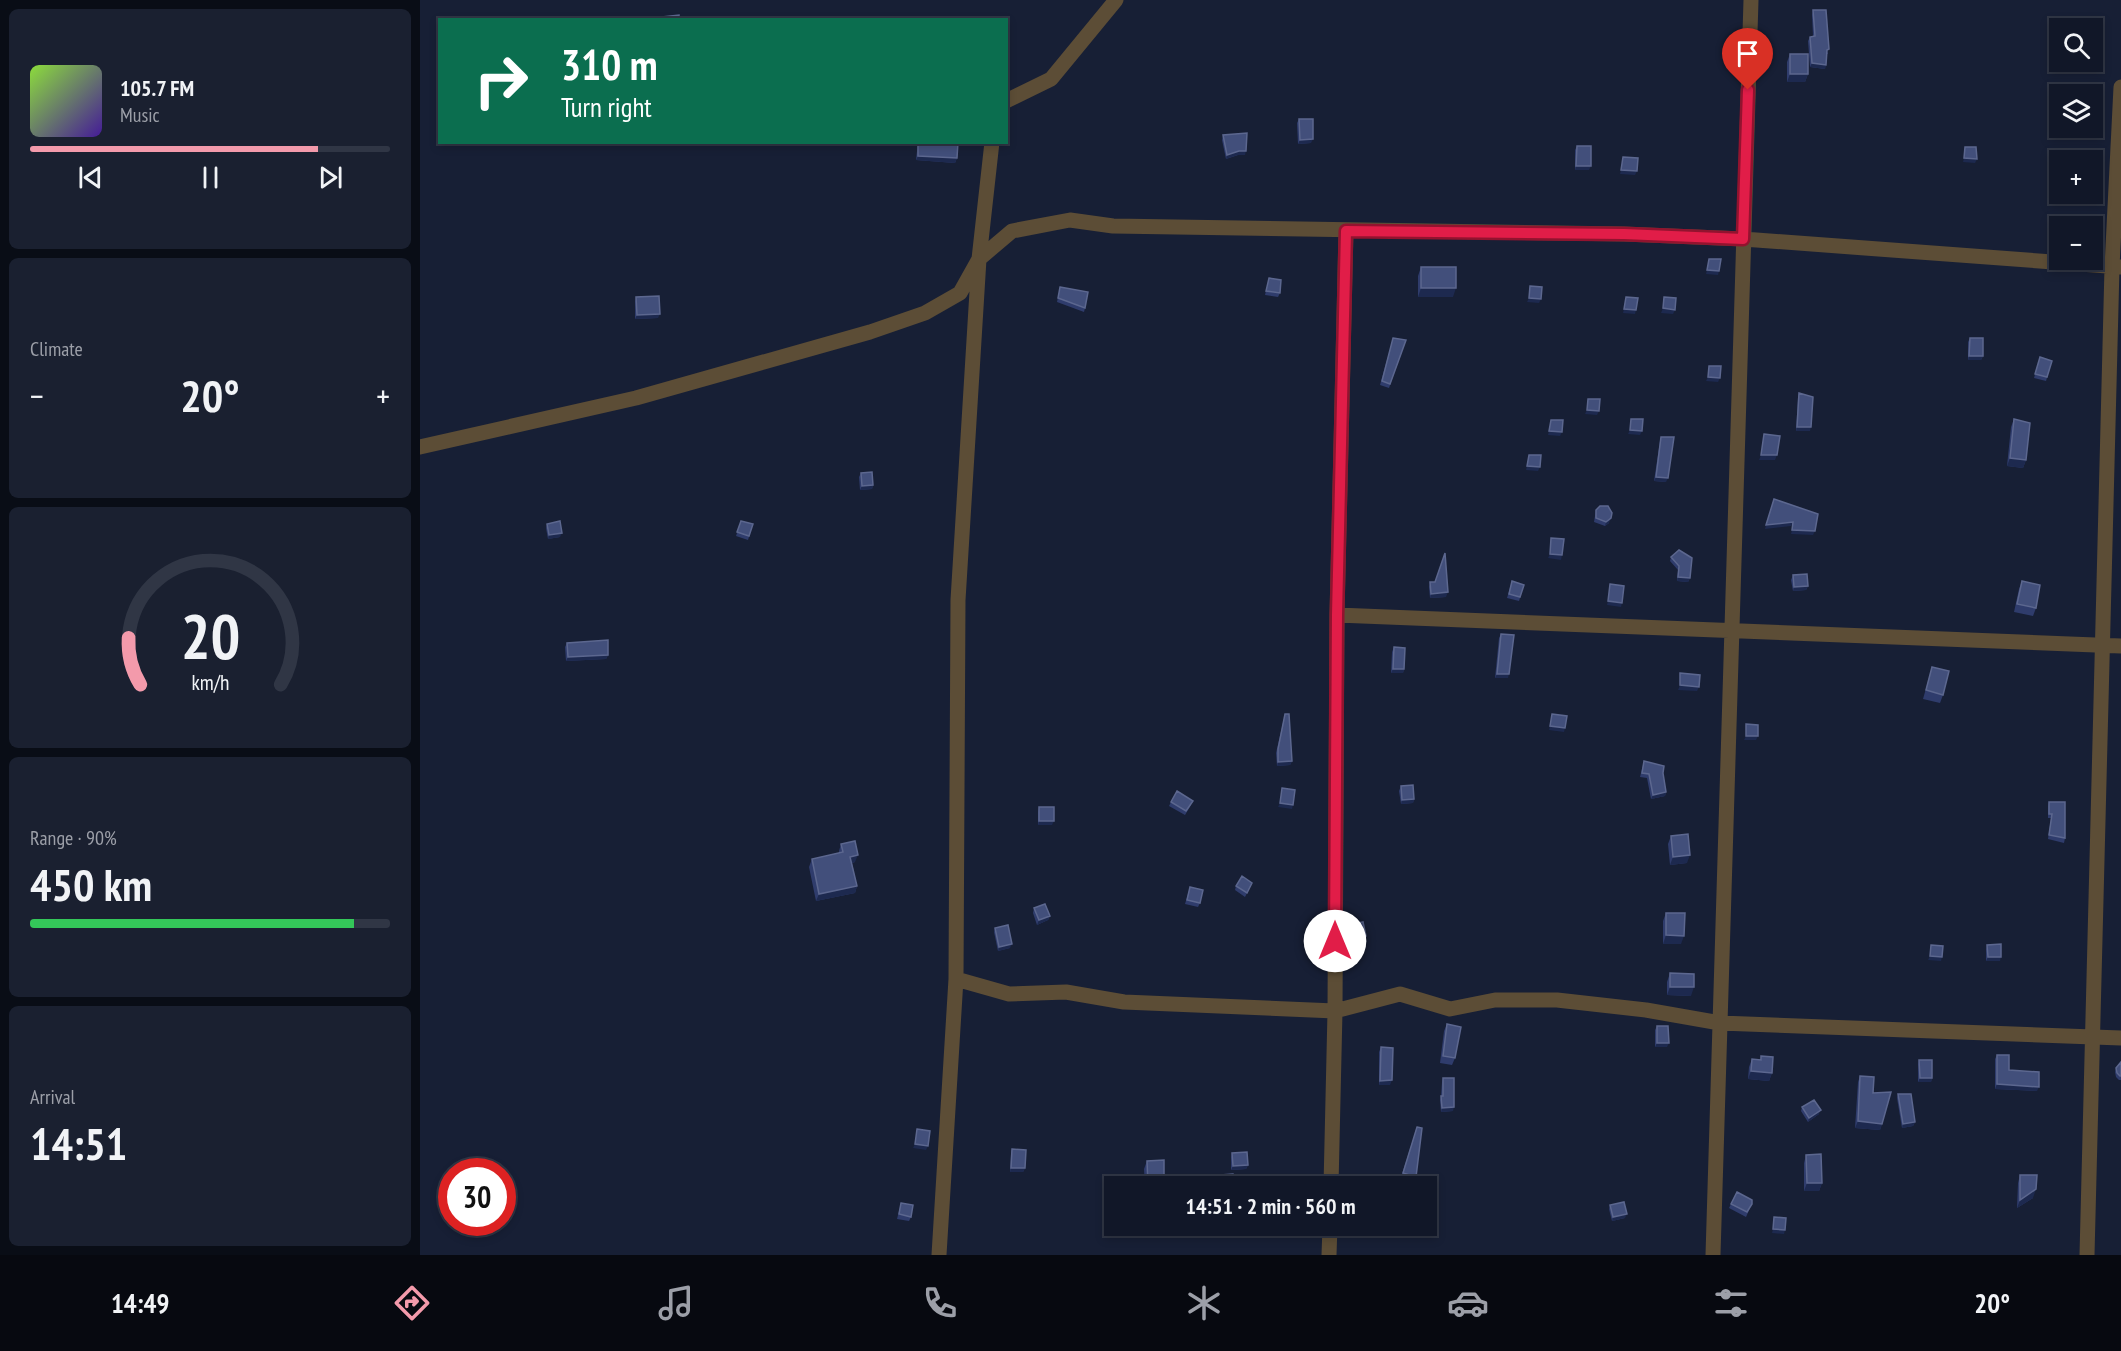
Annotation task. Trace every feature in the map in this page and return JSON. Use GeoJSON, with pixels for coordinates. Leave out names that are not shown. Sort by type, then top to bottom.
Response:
{"type":"FeatureCollection","features":[{"type":"Feature","properties":{"kind":"street"},"geometry":{"type":"LineString","coordinates":[[1008,100],[1051,79],[1116,0]]}},
{"type":"Feature","properties":{"kind":"street"},"geometry":{"type":"LineString","coordinates":[[1713,1255],[1751,0]]}},
{"type":"Feature","properties":{"kind":"street"},"geometry":{"type":"LineString","coordinates":[[2087,1255],[2102,645],[2121,87]]}},
{"type":"Feature","properties":{"kind":"street"},"geometry":{"type":"LineString","coordinates":[[939,1255],[956,979],[958,600],[979,259],[992,144]]}},
{"type":"Feature","properties":{"kind":"street"},"geometry":{"type":"LineString","coordinates":[[420,447],[636,398],[870,332],[925,313],[960,293],[979,259],[1012,231],[1070,220],[1113,226],[1601,234],[1743,239],[2116,267]]}},
{"type":"Feature","properties":{"kind":"street"},"geometry":{"type":"LineString","coordinates":[[1331,1176],[1335,1011],[1337,615],[1346,231]]}},
{"type":"Feature","properties":{"kind":"street"},"geometry":{"type":"LineString","coordinates":[[1337,615],[2121,646]]}},
{"type":"Feature","properties":{"kind":"street"},"geometry":{"type":"LineString","coordinates":[[956,979],[1009,994],[1066,992],[1124,1002],[1335,1011],[1400,994],[1450,1009],[1495,1000],[1557,1000],[1646,1010],[1720,1023],[2121,1038]]}},
{"type":"Feature","properties":{"kind":"street"},"geometry":{"type":"LineString","coordinates":[[1329,1255],[1330,1236]]}},
{"type":"Feature","properties":{"kind":"building"},"geometry":{"type":"Polygon","coordinates":[[[1813,10],[1826,10],[1829,49],[1826,65],[1812,63],[1810,37],[1815,36],[1813,10]]]}},
{"type":"Feature","properties":{"kind":"building"},"geometry":{"type":"Polygon","coordinates":[[[679,15],[679,18],[653,18],[679,15]]]}},
{"type":"Feature","properties":{"kind":"building"},"geometry":{"type":"Polygon","coordinates":[[[1790,54],[1808,54],[1808,74],[1790,74],[1790,54]]]}},
{"type":"Feature","properties":{"kind":"building"},"geometry":{"type":"Polygon","coordinates":[[[1299,119],[1313,119],[1313,139],[1300,140],[1299,119]]]}},
{"type":"Feature","properties":{"kind":"building"},"geometry":{"type":"Polygon","coordinates":[[[1247,133],[1246,151],[1227,155],[1223,135],[1247,133]]]}},
{"type":"Feature","properties":{"kind":"building"},"geometry":{"type":"Polygon","coordinates":[[[918,144],[958,144],[957,158],[918,156],[918,144]]]}},
{"type":"Feature","properties":{"kind":"building"},"geometry":{"type":"Polygon","coordinates":[[[1577,146],[1591,146],[1591,166],[1576,166],[1577,146]]]}},
{"type":"Feature","properties":{"kind":"building"},"geometry":{"type":"Polygon","coordinates":[[[1965,147],[1976,147],[1977,159],[1964,158],[1965,147]]]}},
{"type":"Feature","properties":{"kind":"building"},"geometry":{"type":"Polygon","coordinates":[[[1623,157],[1638,158],[1637,171],[1621,170],[1623,157]]]}},
{"type":"Feature","properties":{"kind":"building"},"geometry":{"type":"Polygon","coordinates":[[[1709,259],[1721,259],[1719,271],[1707,270],[1709,259]]]}},
{"type":"Feature","properties":{"kind":"building"},"geometry":{"type":"Polygon","coordinates":[[[1421,267],[1456,267],[1456,288],[1421,288],[1421,267]]]}},
{"type":"Feature","properties":{"kind":"building"},"geometry":{"type":"Polygon","coordinates":[[[1269,278],[1281,280],[1280,293],[1266,291],[1269,278]]]}},
{"type":"Feature","properties":{"kind":"building"},"geometry":{"type":"Polygon","coordinates":[[[1530,286],[1542,287],[1541,299],[1529,298],[1530,286]]]}},
{"type":"Feature","properties":{"kind":"building"},"geometry":{"type":"Polygon","coordinates":[[[1060,287],[1088,292],[1085,308],[1058,298],[1060,287]]]}},
{"type":"Feature","properties":{"kind":"building"},"geometry":{"type":"Polygon","coordinates":[[[659,296],[660,314],[637,315],[636,297],[659,296]]]}},
{"type":"Feature","properties":{"kind":"building"},"geometry":{"type":"Polygon","coordinates":[[[1626,297],[1638,298],[1636,310],[1624,309],[1626,297]]]}},
{"type":"Feature","properties":{"kind":"building"},"geometry":{"type":"Polygon","coordinates":[[[1664,297],[1676,298],[1675,310],[1663,308],[1664,297]]]}},
{"type":"Feature","properties":{"kind":"building"},"geometry":{"type":"Polygon","coordinates":[[[1393,338],[1406,340],[1390,384],[1382,381],[1393,338]]]}},
{"type":"Feature","properties":{"kind":"building"},"geometry":{"type":"Polygon","coordinates":[[[1970,338],[1983,338],[1983,356],[1969,356],[1970,338]]]}},
{"type":"Feature","properties":{"kind":"building"},"geometry":{"type":"Polygon","coordinates":[[[2040,357],[2052,361],[2047,377],[2035,374],[2040,357]]]}},
{"type":"Feature","properties":{"kind":"building"},"geometry":{"type":"Polygon","coordinates":[[[1709,366],[1721,366],[1720,378],[1708,377],[1709,366]]]}},
{"type":"Feature","properties":{"kind":"building"},"geometry":{"type":"Polygon","coordinates":[[[1799,393],[1813,397],[1811,427],[1797,427],[1799,393]]]}},
{"type":"Feature","properties":{"kind":"building"},"geometry":{"type":"Polygon","coordinates":[[[1588,399],[1600,399],[1599,411],[1587,410],[1588,399]]]}},
{"type":"Feature","properties":{"kind":"building"},"geometry":{"type":"Polygon","coordinates":[[[1631,419],[1643,419],[1642,431],[1630,430],[1631,419]]]}},
{"type":"Feature","properties":{"kind":"building"},"geometry":{"type":"Polygon","coordinates":[[[2014,419],[2030,423],[2026,460],[2010,458],[2014,419]]]}},
{"type":"Feature","properties":{"kind":"building"},"geometry":{"type":"Polygon","coordinates":[[[1551,420],[1563,420],[1562,432],[1549,431],[1551,420]]]}},
{"type":"Feature","properties":{"kind":"building"},"geometry":{"type":"Polygon","coordinates":[[[1764,434],[1780,436],[1777,455],[1761,455],[1764,434]]]}},
{"type":"Feature","properties":{"kind":"building"},"geometry":{"type":"Polygon","coordinates":[[[1661,437],[1674,437],[1668,478],[1656,477],[1661,437]]]}},
{"type":"Feature","properties":{"kind":"building"},"geometry":{"type":"Polygon","coordinates":[[[1529,455],[1541,455],[1540,467],[1527,466],[1529,455]]]}},
{"type":"Feature","properties":{"kind":"building"},"geometry":{"type":"Polygon","coordinates":[[[872,472],[873,485],[862,486],[861,473],[872,472]]]}},
{"type":"Feature","properties":{"kind":"building"},"geometry":{"type":"Polygon","coordinates":[[[1774,499],[1818,514],[1815,531],[1792,530],[1793,522],[1766,525],[1774,499]]]}},
{"type":"Feature","properties":{"kind":"building"},"geometry":{"type":"Polygon","coordinates":[[[1600,506],[1608,506],[1612,513],[1611,518],[1606,522],[1596,518],[1596,510],[1600,506]]]}},
{"type":"Feature","properties":{"kind":"building"},"geometry":{"type":"Polygon","coordinates":[[[560,521],[562,533],[549,535],[547,524],[560,521]]]}},
{"type":"Feature","properties":{"kind":"building"},"geometry":{"type":"Polygon","coordinates":[[[741,521],[753,524],[749,536],[737,532],[741,521]]]}},
{"type":"Feature","properties":{"kind":"building"},"geometry":{"type":"Polygon","coordinates":[[[1551,538],[1564,539],[1562,555],[1550,554],[1551,538]]]}},
{"type":"Feature","properties":{"kind":"building"},"geometry":{"type":"Polygon","coordinates":[[[1679,550],[1692,558],[1690,578],[1678,577],[1679,566],[1671,557],[1679,550]]]}},
{"type":"Feature","properties":{"kind":"building"},"geometry":{"type":"Polygon","coordinates":[[[1445,553],[1448,592],[1431,594],[1430,582],[1435,582],[1445,553]]]}},
{"type":"Feature","properties":{"kind":"building"},"geometry":{"type":"Polygon","coordinates":[[[1807,574],[1808,586],[1794,587],[1793,575],[1807,574]]]}},
{"type":"Feature","properties":{"kind":"building"},"geometry":{"type":"Polygon","coordinates":[[[1512,581],[1524,585],[1520,597],[1509,594],[1512,581]]]}},
{"type":"Feature","properties":{"kind":"building"},"geometry":{"type":"Polygon","coordinates":[[[2022,581],[2040,585],[2036,608],[2017,604],[2022,581]]]}},
{"type":"Feature","properties":{"kind":"building"},"geometry":{"type":"Polygon","coordinates":[[[1610,584],[1624,586],[1622,603],[1608,601],[1610,584]]]}},
{"type":"Feature","properties":{"kind":"building"},"geometry":{"type":"Polygon","coordinates":[[[1501,634],[1514,635],[1509,674],[1497,674],[1501,634]]]}},
{"type":"Feature","properties":{"kind":"building"},"geometry":{"type":"Polygon","coordinates":[[[608,640],[608,655],[568,657],[567,643],[608,640]]]}},
{"type":"Feature","properties":{"kind":"building"},"geometry":{"type":"Polygon","coordinates":[[[1394,647],[1405,648],[1404,669],[1393,669],[1394,647]]]}},
{"type":"Feature","properties":{"kind":"building"},"geometry":{"type":"Polygon","coordinates":[[[1932,667],[1949,671],[1943,695],[1926,690],[1932,667]]]}},
{"type":"Feature","properties":{"kind":"building"},"geometry":{"type":"Polygon","coordinates":[[[1680,673],[1700,675],[1699,687],[1680,685],[1680,673]]]}},
{"type":"Feature","properties":{"kind":"building"},"geometry":{"type":"Polygon","coordinates":[[[1285,714],[1289,714],[1292,761],[1278,762],[1278,749],[1285,714]]]}},
{"type":"Feature","properties":{"kind":"building"},"geometry":{"type":"Polygon","coordinates":[[[1552,714],[1567,716],[1565,728],[1550,726],[1552,714]]]}},
{"type":"Feature","properties":{"kind":"building"},"geometry":{"type":"Polygon","coordinates":[[[1746,724],[1758,725],[1758,736],[1746,736],[1746,724]]]}},
{"type":"Feature","properties":{"kind":"building"},"geometry":{"type":"Polygon","coordinates":[[[1644,761],[1664,766],[1666,792],[1653,795],[1649,774],[1642,773],[1644,761]]]}},
{"type":"Feature","properties":{"kind":"building"},"geometry":{"type":"Polygon","coordinates":[[[1413,785],[1414,799],[1402,800],[1401,786],[1413,785]]]}},
{"type":"Feature","properties":{"kind":"building"},"geometry":{"type":"Polygon","coordinates":[[[1282,788],[1295,790],[1293,805],[1280,803],[1282,788]]]}},
{"type":"Feature","properties":{"kind":"building"},"geometry":{"type":"Polygon","coordinates":[[[1177,791],[1193,801],[1186,811],[1171,802],[1177,791]]]}},
{"type":"Feature","properties":{"kind":"building"},"geometry":{"type":"Polygon","coordinates":[[[2049,802],[2065,802],[2065,838],[2049,835],[2052,814],[2049,814],[2049,802]]]}},
{"type":"Feature","properties":{"kind":"building"},"geometry":{"type":"Polygon","coordinates":[[[1039,807],[1054,807],[1054,821],[1039,821],[1039,807]]]}},
{"type":"Feature","properties":{"kind":"building"},"geometry":{"type":"Polygon","coordinates":[[[1688,834],[1690,855],[1673,857],[1671,836],[1688,834]]]}},
{"type":"Feature","properties":{"kind":"building"},"geometry":{"type":"Polygon","coordinates":[[[855,841],[858,855],[850,857],[857,886],[819,894],[812,859],[843,852],[841,844],[855,841]]]}},
{"type":"Feature","properties":{"kind":"building"},"geometry":{"type":"Polygon","coordinates":[[[1242,876],[1252,883],[1247,893],[1236,886],[1242,876]]]}},
{"type":"Feature","properties":{"kind":"building"},"geometry":{"type":"Polygon","coordinates":[[[1190,887],[1203,890],[1200,903],[1187,900],[1190,887]]]}},
{"type":"Feature","properties":{"kind":"building"},"geometry":{"type":"Polygon","coordinates":[[[1045,904],[1050,916],[1039,920],[1034,908],[1045,904]]]}},
{"type":"Feature","properties":{"kind":"building"},"geometry":{"type":"Polygon","coordinates":[[[1666,913],[1685,913],[1684,936],[1666,935],[1666,913]]]}},
{"type":"Feature","properties":{"kind":"building"},"geometry":{"type":"Polygon","coordinates":[[[1363,922],[1366,936],[1353,935],[1348,925],[1363,922]]]}},
{"type":"Feature","properties":{"kind":"building"},"geometry":{"type":"Polygon","coordinates":[[[1008,925],[1012,944],[999,947],[995,928],[1008,925]]]}},
{"type":"Feature","properties":{"kind":"building"},"geometry":{"type":"Polygon","coordinates":[[[2001,944],[2001,957],[1988,957],[1987,945],[2001,944]]]}},
{"type":"Feature","properties":{"kind":"building"},"geometry":{"type":"Polygon","coordinates":[[[1931,945],[1943,946],[1942,957],[1930,956],[1931,945]]]}},
{"type":"Feature","properties":{"kind":"building"},"geometry":{"type":"Polygon","coordinates":[[[1670,973],[1694,974],[1694,987],[1670,987],[1670,973]]]}},
{"type":"Feature","properties":{"kind":"building"},"geometry":{"type":"Polygon","coordinates":[[[1447,1024],[1461,1027],[1455,1058],[1443,1056],[1447,1024]]]}},
{"type":"Feature","properties":{"kind":"building"},"geometry":{"type":"Polygon","coordinates":[[[1657,1026],[1668,1026],[1669,1043],[1657,1043],[1657,1026]]]}},
{"type":"Feature","properties":{"kind":"building"},"geometry":{"type":"Polygon","coordinates":[[[1381,1047],[1393,1048],[1392,1080],[1380,1081],[1381,1047]]]}},
{"type":"Feature","properties":{"kind":"building"},"geometry":{"type":"Polygon","coordinates":[[[1997,1055],[2009,1055],[2009,1070],[2039,1072],[2039,1087],[1997,1084],[1997,1055]]]}},
{"type":"Feature","properties":{"kind":"building"},"geometry":{"type":"Polygon","coordinates":[[[1761,1056],[1773,1057],[1772,1073],[1751,1071],[1752,1059],[1761,1060],[1761,1056]]]}},
{"type":"Feature","properties":{"kind":"building"},"geometry":{"type":"Polygon","coordinates":[[[1919,1060],[1932,1060],[1932,1078],[1920,1078],[1919,1060]]]}},
{"type":"Feature","properties":{"kind":"building"},"geometry":{"type":"Polygon","coordinates":[[[2121,1062],[2121,1076],[2120,1076],[2116,1068],[2121,1062]]]}},
{"type":"Feature","properties":{"kind":"building"},"geometry":{"type":"Polygon","coordinates":[[[1860,1076],[1874,1077],[1873,1093],[1891,1092],[1882,1124],[1858,1121],[1860,1076]]]}},
{"type":"Feature","properties":{"kind":"building"},"geometry":{"type":"Polygon","coordinates":[[[1443,1078],[1454,1078],[1454,1107],[1442,1108],[1443,1078]]]}},
{"type":"Feature","properties":{"kind":"building"},"geometry":{"type":"Polygon","coordinates":[[[1898,1094],[1911,1094],[1915,1122],[1903,1124],[1898,1094]]]}},
{"type":"Feature","properties":{"kind":"building"},"geometry":{"type":"Polygon","coordinates":[[[1814,1100],[1821,1110],[1809,1118],[1802,1107],[1814,1100]]]}},
{"type":"Feature","properties":{"kind":"building"},"geometry":{"type":"Polygon","coordinates":[[[1417,1127],[1422,1128],[1416,1176],[1403,1173],[1417,1127]]]}},
{"type":"Feature","properties":{"kind":"building"},"geometry":{"type":"Polygon","coordinates":[[[917,1129],[930,1131],[928,1146],[915,1144],[917,1129]]]}},
{"type":"Feature","properties":{"kind":"building"},"geometry":{"type":"Polygon","coordinates":[[[1012,1149],[1026,1150],[1025,1168],[1011,1168],[1012,1149]]]}},
{"type":"Feature","properties":{"kind":"building"},"geometry":{"type":"Polygon","coordinates":[[[1247,1152],[1248,1165],[1233,1166],[1232,1153],[1247,1152]]]}},
{"type":"Feature","properties":{"kind":"building"},"geometry":{"type":"Polygon","coordinates":[[[1821,1154],[1822,1183],[1807,1183],[1806,1155],[1821,1154]]]}},
{"type":"Feature","properties":{"kind":"building"},"geometry":{"type":"Polygon","coordinates":[[[1164,1160],[1164,1176],[1148,1176],[1147,1161],[1164,1160]]]}},
{"type":"Feature","properties":{"kind":"building"},"geometry":{"type":"Polygon","coordinates":[[[2020,1175],[2037,1175],[2036,1189],[2020,1200],[2020,1175]]]}},
{"type":"Feature","properties":{"kind":"building"},"geometry":{"type":"Polygon","coordinates":[[[1737,1192],[1752,1200],[1747,1212],[1731,1204],[1737,1192]]]}},
{"type":"Feature","properties":{"kind":"building"},"geometry":{"type":"Polygon","coordinates":[[[1624,1202],[1627,1214],[1613,1217],[1610,1205],[1624,1202]]]}},
{"type":"Feature","properties":{"kind":"building"},"geometry":{"type":"Polygon","coordinates":[[[901,1203],[913,1205],[911,1217],[899,1214],[901,1203]]]}},
{"type":"Feature","properties":{"kind":"building"},"geometry":{"type":"Polygon","coordinates":[[[1774,1217],[1786,1218],[1785,1230],[1773,1229],[1774,1217]]]}},
{"type":"Feature","properties":{"kind":"route"},"geometry":{"type":"LineString","coordinates":[[1335,941],[1337,615],[1346,231],[1624,234],[1743,239],[1748,90]]}}]}
